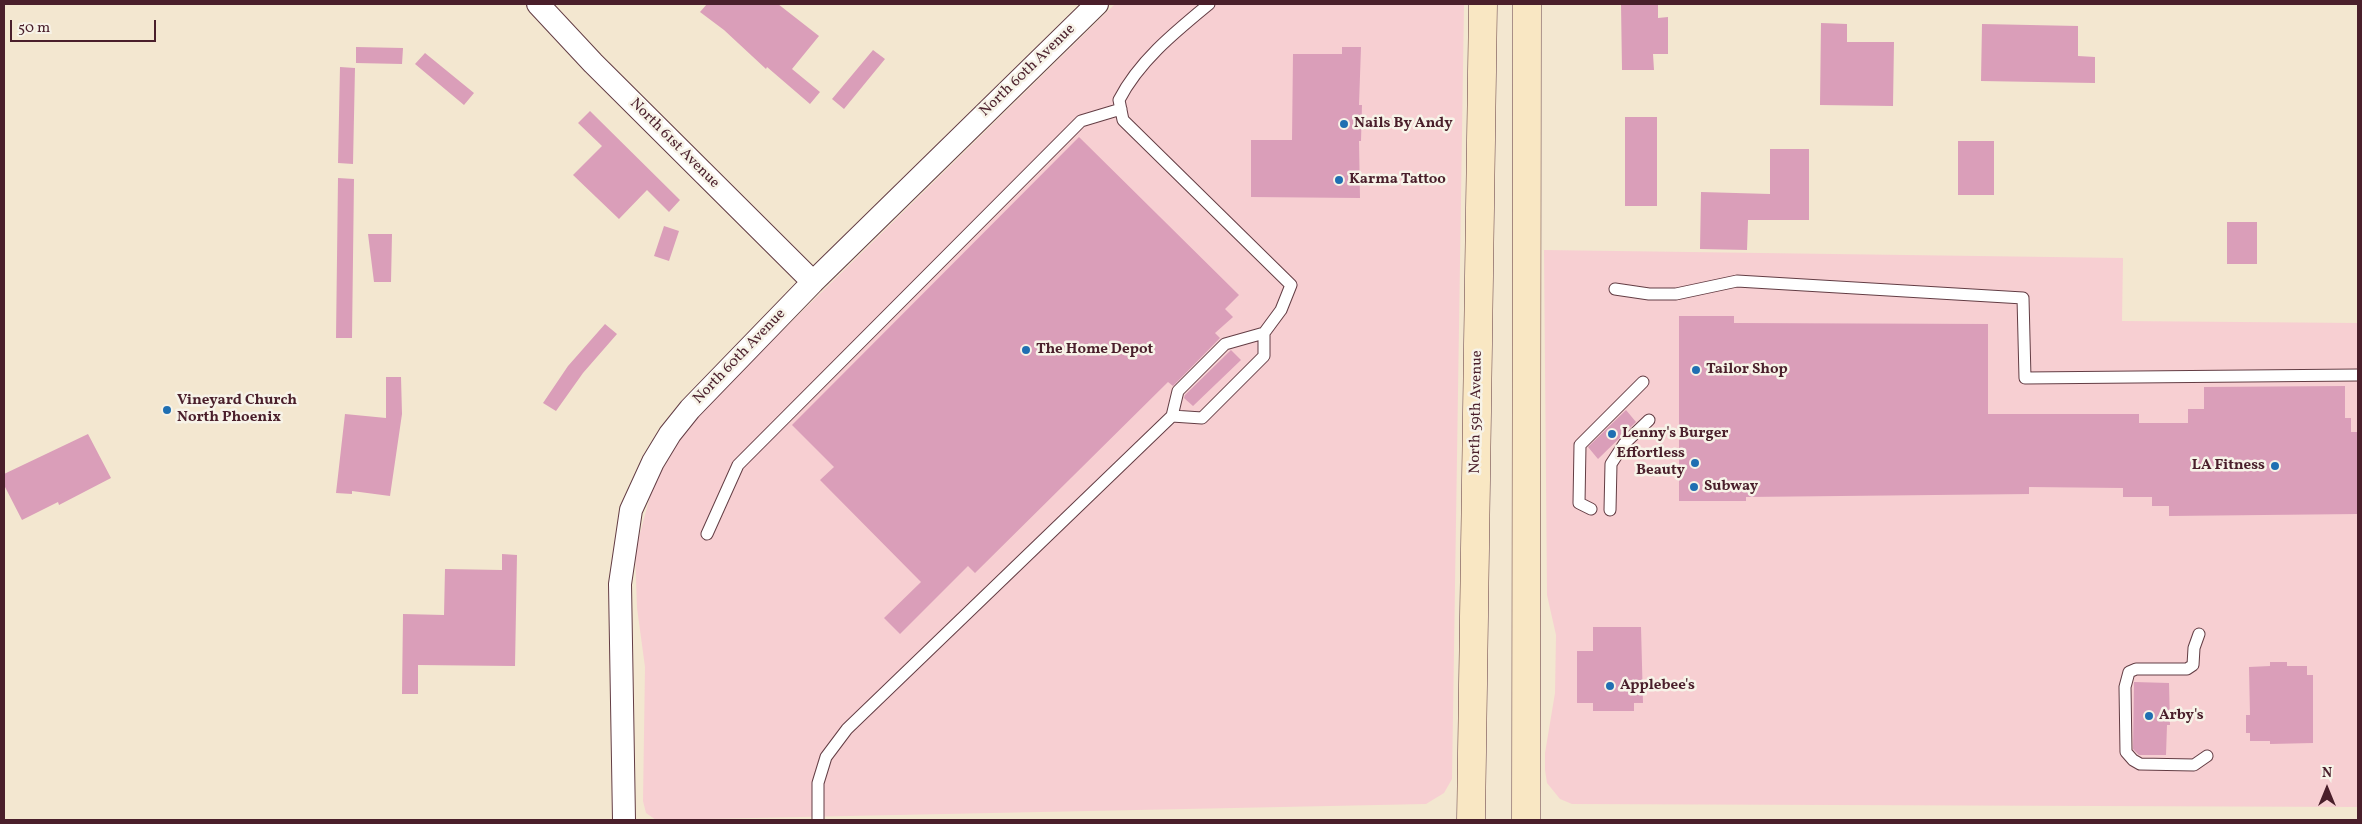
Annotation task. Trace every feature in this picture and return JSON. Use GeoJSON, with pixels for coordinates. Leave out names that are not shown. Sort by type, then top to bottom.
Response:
{"type":"FeatureCollection","features":[{"type":"Feature","properties":{"kind":"main road","name":"North 59th Avenue"},"geometry":{"type":"LineString","coordinates":[[1471,820],[1483,4]]}},
{"type":"Feature","properties":{"kind":"main road"},"geometry":{"type":"LineString","coordinates":[[1526,820],[1527,4]]}},
{"type":"Feature","properties":{"kind":"street","name":"North 61st Avenue"},"geometry":{"type":"LineString","coordinates":[[538,4],[593,63],[813,282]]}},
{"type":"Feature","properties":{"kind":"street","name":"North 60th Avenue"},"geometry":{"type":"LineString","coordinates":[[624,820],[620,584],[630,510],[653,462],[685,416],[813,282],[1097,4]]}},
{"type":"Feature","properties":{"kind":"lane"},"geometry":{"type":"LineString","coordinates":[[1172,416],[1202,418],[1264,356],[1264,333],[1280,310],[1290,285],[1123,120],[1118,100],[1128,81],[1172,35],[1208,4]]}},
{"type":"Feature","properties":{"kind":"lane"},"geometry":{"type":"LineString","coordinates":[[707,534],[738,465],[1081,121],[1121,109]]}},
{"type":"Feature","properties":{"kind":"lane"},"geometry":{"type":"LineString","coordinates":[[1615,289],[1649,294],[1676,294],[1737,281],[2023,298],[2025,378],[2358,375]]}},
{"type":"Feature","properties":{"kind":"lane"},"geometry":{"type":"LineString","coordinates":[[818,820],[818,783],[826,757],[847,729],[1172,416],[1178,391],[1225,344],[1264,333]]}},
{"type":"Feature","properties":{"kind":"lane"},"geometry":{"type":"LineString","coordinates":[[1591,509],[1580,503],[1580,444],[1643,382]]}},
{"type":"Feature","properties":{"kind":"lane"},"geometry":{"type":"LineString","coordinates":[[1610,510],[1611,464],[1620,449],[1649,420]]}},
{"type":"Feature","properties":{"kind":"lane"},"geometry":{"type":"LineString","coordinates":[[2199,634],[2194,648],[2193,665],[2187,670],[2136,670],[2129,672],[2125,687],[2126,752],[2133,760],[2140,764],[2194,765],[2207,756]]}},
{"type":"Feature","properties":{"kind":"shaded area"},"geometry":{"type":"Polygon","coordinates":[[[1115,4],[1464,4],[1452,779],[1444,793],[1426,804],[656,820],[646,813],[643,801],[645,667],[637,608],[635,551],[653,486],[687,427],[724,388],[1115,4]]]}},
{"type":"Feature","properties":{"kind":"shaded area"},"geometry":{"type":"Polygon","coordinates":[[[1544,250],[2123,258],[2122,321],[2358,323],[2358,807],[1572,804],[1560,799],[1547,783],[1545,770],[1545,753],[1555,693],[1556,635],[1547,595],[1544,250]]]}},
{"type":"Feature","properties":{"kind":"building"},"geometry":{"type":"Polygon","coordinates":[[[707,4],[778,4],[819,36],[792,69],[820,92],[810,104],[767,67],[766,69],[724,30],[700,12],[707,4]]]}},
{"type":"Feature","properties":{"kind":"building"},"geometry":{"type":"Polygon","coordinates":[[[1621,4],[1658,4],[1658,18],[1668,17],[1668,54],[1653,54],[1654,70],[1622,70],[1621,4]]]}},
{"type":"Feature","properties":{"kind":"building"},"geometry":{"type":"Polygon","coordinates":[[[1821,23],[1847,24],[1847,42],[1894,42],[1893,106],[1820,105],[1821,23]]]}},
{"type":"Feature","properties":{"kind":"building"},"geometry":{"type":"Polygon","coordinates":[[[1982,24],[2078,26],[2078,56],[2095,57],[2095,83],[1981,81],[1982,24]]]}},
{"type":"Feature","properties":{"kind":"building"},"geometry":{"type":"Polygon","coordinates":[[[356,47],[403,48],[402,64],[356,63],[356,47]]]}},
{"type":"Feature","properties":{"kind":"building"},"geometry":{"type":"Polygon","coordinates":[[[1342,47],[1361,47],[1359,105],[1362,105],[1361,141],[1359,141],[1360,198],[1251,197],[1251,140],[1292,140],[1293,54],[1342,54],[1342,47]]]}},
{"type":"Feature","properties":{"kind":"building"},"geometry":{"type":"Polygon","coordinates":[[[873,50],[885,59],[844,109],[832,99],[873,50]]]}},
{"type":"Feature","properties":{"kind":"building"},"geometry":{"type":"Polygon","coordinates":[[[425,53],[474,93],[464,105],[415,64],[425,53]]]}},
{"type":"Feature","properties":{"kind":"building"},"geometry":{"type":"Polygon","coordinates":[[[340,67],[355,68],[353,164],[338,163],[340,67]]]}},
{"type":"Feature","properties":{"kind":"building"},"geometry":{"type":"Polygon","coordinates":[[[590,111],[680,200],[669,212],[647,190],[619,219],[573,175],[602,146],[578,123],[590,111]]]}},
{"type":"Feature","properties":{"kind":"building"},"geometry":{"type":"Polygon","coordinates":[[[1625,117],[1657,117],[1657,206],[1625,206],[1625,117]]]}},
{"type":"Feature","properties":{"kind":"building","name":"The Home Depot"},"geometry":{"type":"Polygon","coordinates":[[[1079,137],[1239,295],[1225,309],[1233,317],[1215,333],[1220,338],[1173,386],[1168,382],[975,573],[968,566],[900,634],[884,618],[921,582],[820,480],[834,467],[792,425],[1079,137]]]}},
{"type":"Feature","properties":{"kind":"building"},"geometry":{"type":"Polygon","coordinates":[[[1958,141],[1994,141],[1994,195],[1958,195],[1958,141]]]}},
{"type":"Feature","properties":{"kind":"building"},"geometry":{"type":"Polygon","coordinates":[[[1770,149],[1809,149],[1809,220],[1748,220],[1747,250],[1700,249],[1701,192],[1770,194],[1770,149]]]}},
{"type":"Feature","properties":{"kind":"building"},"geometry":{"type":"Polygon","coordinates":[[[338,178],[354,179],[352,338],[336,338],[338,178]]]}},
{"type":"Feature","properties":{"kind":"building"},"geometry":{"type":"Polygon","coordinates":[[[2227,222],[2257,222],[2257,264],[2227,264],[2227,222]]]}},
{"type":"Feature","properties":{"kind":"building"},"geometry":{"type":"Polygon","coordinates":[[[664,226],[679,231],[669,261],[654,256],[664,226]]]}},
{"type":"Feature","properties":{"kind":"building"},"geometry":{"type":"Polygon","coordinates":[[[368,234],[392,234],[391,282],[374,282],[368,234]]]}},
{"type":"Feature","properties":{"kind":"building"},"geometry":{"type":"Polygon","coordinates":[[[1679,316],[1734,316],[1734,323],[1988,324],[1988,414],[2139,414],[2139,423],[2188,423],[2188,409],[2204,409],[2204,387],[2345,386],[2345,418],[2351,418],[2351,432],[2358,432],[2358,514],[2169,516],[2169,506],[2152,506],[2152,497],[2123,497],[2123,488],[2029,487],[2029,494],[1746,497],[1746,501],[1679,501],[1679,316]]]}},
{"type":"Feature","properties":{"kind":"building"},"geometry":{"type":"Polygon","coordinates":[[[605,324],[617,334],[583,373],[556,411],[543,403],[568,366],[605,324]]]}},
{"type":"Feature","properties":{"kind":"building"},"geometry":{"type":"Polygon","coordinates":[[[1231,350],[1241,360],[1193,406],[1184,398],[1185,395],[1231,350]]]}},
{"type":"Feature","properties":{"kind":"building"},"geometry":{"type":"Polygon","coordinates":[[[386,377],[401,377],[402,414],[390,496],[352,491],[352,494],[336,493],[345,414],[386,418],[386,377]]]}},
{"type":"Feature","properties":{"kind":"building","name":"Lenny's Burger"},"geometry":{"type":"Polygon","coordinates":[[[1626,410],[1636,422],[1598,459],[1588,447],[1626,410]]]}},
{"type":"Feature","properties":{"kind":"building"},"geometry":{"type":"Polygon","coordinates":[[[88,434],[111,478],[59,505],[58,502],[22,520],[4,485],[4,474],[88,434]]]}},
{"type":"Feature","properties":{"kind":"building"},"geometry":{"type":"Polygon","coordinates":[[[502,554],[517,555],[515,666],[418,665],[418,694],[402,694],[403,614],[444,615],[445,569],[502,570],[502,554]]]}},
{"type":"Feature","properties":{"kind":"building","name":"Applebee's"},"geometry":{"type":"Polygon","coordinates":[[[1593,627],[1641,627],[1643,703],[1634,703],[1634,711],[1593,711],[1593,703],[1577,703],[1577,651],[1593,651],[1593,627]]]}},
{"type":"Feature","properties":{"kind":"building"},"geometry":{"type":"Polygon","coordinates":[[[2270,662],[2287,662],[2287,666],[2307,666],[2307,675],[2313,675],[2313,743],[2270,744],[2270,741],[2250,741],[2250,733],[2246,733],[2246,715],[2250,715],[2249,667],[2270,666],[2270,662]]]}},
{"type":"Feature","properties":{"kind":"building","name":"Arby's"},"geometry":{"type":"Polygon","coordinates":[[[2134,682],[2169,683],[2170,725],[2167,725],[2166,755],[2139,755],[2133,749],[2134,682]]]}},
{"type":"Feature","properties":{"kind":"place","name":"Nails By Andy"},"geometry":{"type":"Point","coordinates":[1344,124]}},
{"type":"Feature","properties":{"kind":"place","name":"Karma Tattoo"},"geometry":{"type":"Point","coordinates":[1339,180]}},
{"type":"Feature","properties":{"kind":"place","name":"The Home Depot"},"geometry":{"type":"Point","coordinates":[1026,350]}},
{"type":"Feature","properties":{"kind":"place","name":"Tailor Shop"},"geometry":{"type":"Point","coordinates":[1696,370]}},
{"type":"Feature","properties":{"kind":"place","name":"Vineyard Church North Phoenix"},"geometry":{"type":"Point","coordinates":[167,410]}},
{"type":"Feature","properties":{"kind":"place","name":"Lenny's Burger"},"geometry":{"type":"Point","coordinates":[1612,434]}},
{"type":"Feature","properties":{"kind":"place","name":"Effortless Beauty"},"geometry":{"type":"Point","coordinates":[1695,463]}},
{"type":"Feature","properties":{"kind":"place","name":"LA Fitness"},"geometry":{"type":"Point","coordinates":[2275,466]}},
{"type":"Feature","properties":{"kind":"place","name":"Subway"},"geometry":{"type":"Point","coordinates":[1694,487]}},
{"type":"Feature","properties":{"kind":"place","name":"Applebee's"},"geometry":{"type":"Point","coordinates":[1610,686]}},
{"type":"Feature","properties":{"kind":"place","name":"Arby's"},"geometry":{"type":"Point","coordinates":[2149,716]}}]}
